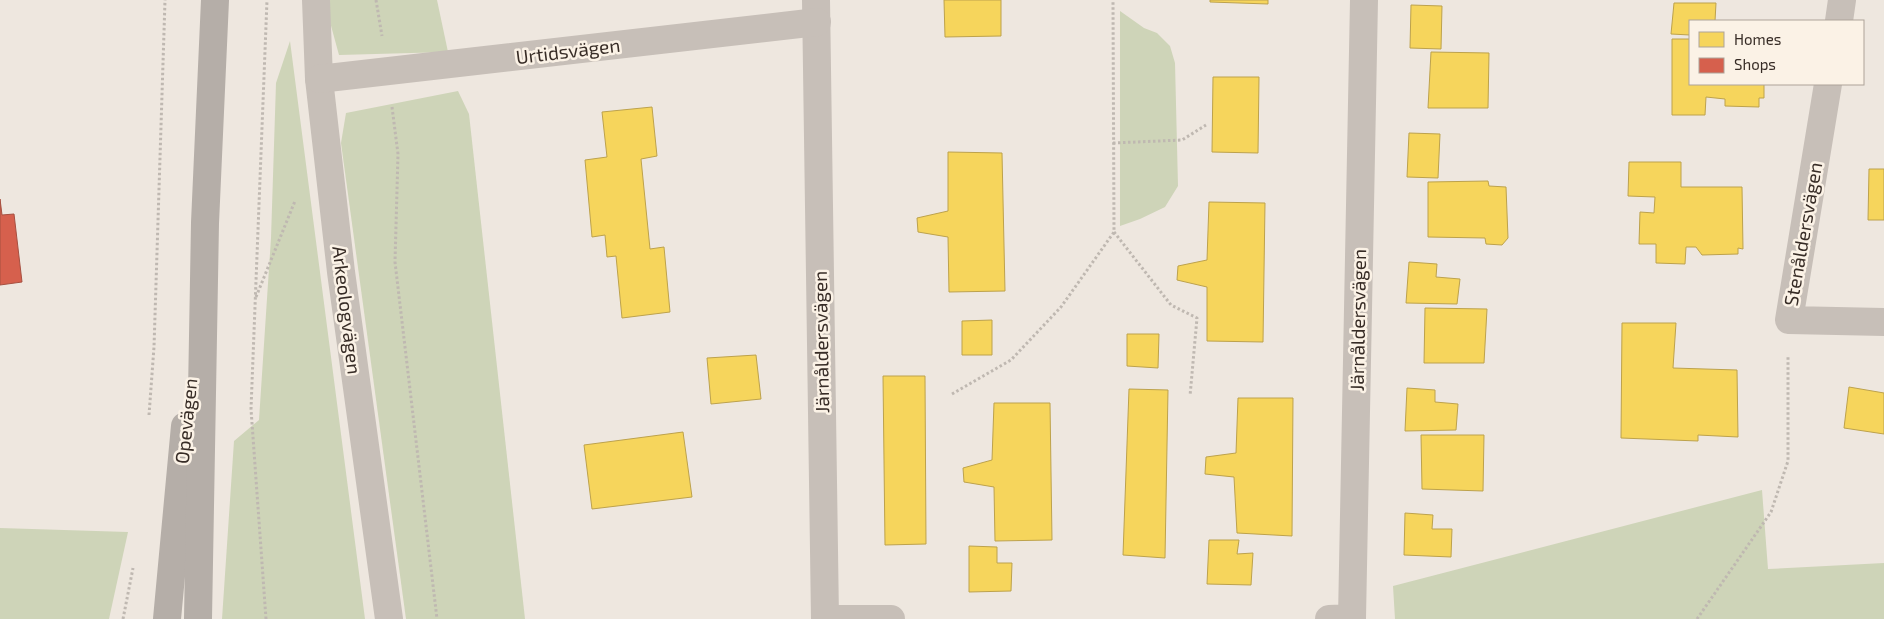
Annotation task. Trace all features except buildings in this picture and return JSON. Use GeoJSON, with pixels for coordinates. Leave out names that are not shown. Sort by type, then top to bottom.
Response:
{"type":"FeatureCollection","features":[{"type":"Feature","properties":{"kind":"main road","name":"Opevägen"},"geometry":{"type":"LineString","coordinates":[[198,619],[205,224],[215,0]]}},
{"type":"Feature","properties":{"kind":"main road","name":"Opevägen"},"geometry":{"type":"LineString","coordinates":[[167,619],[205,224]]}},
{"type":"Feature","properties":{"kind":"street","name":"Arkeologvägen"},"geometry":{"type":"LineString","coordinates":[[316,0],[319,79],[341,272],[388,619]]}},
{"type":"Feature","properties":{"kind":"street","name":"Järnåldersvägen"},"geometry":{"type":"LineString","coordinates":[[1330,619],[1352,618],[1364,0]]}},
{"type":"Feature","properties":{"kind":"street"},"geometry":{"type":"LineString","coordinates":[[1839,20],[1842,0]]}},
{"type":"Feature","properties":{"kind":"street","name":"Urtidsvägen"},"geometry":{"type":"LineString","coordinates":[[319,79],[816,11]]}},
{"type":"Feature","properties":{"kind":"street","name":"Järnåldersvägen"},"geometry":{"type":"LineString","coordinates":[[816,11],[825,619],[891,619]]}},
{"type":"Feature","properties":{"kind":"street","name":"Stenåldersvägen"},"geometry":{"type":"LineString","coordinates":[[1828,85],[1788,320],[1884,322]]}},
{"type":"Feature","properties":{"kind":"path"},"geometry":{"type":"LineString","coordinates":[[149,416],[154,347],[165,0]]}},
{"type":"Feature","properties":{"kind":"path"},"geometry":{"type":"LineString","coordinates":[[266,619],[251,409],[267,0]]}},
{"type":"Feature","properties":{"kind":"path"},"geometry":{"type":"LineString","coordinates":[[376,0],[388,71],[398,154],[395,262],[437,619]]}},
{"type":"Feature","properties":{"kind":"path"},"geometry":{"type":"LineString","coordinates":[[952,394],[1011,360],[1060,306],[1114,232],[1113,0]]}},
{"type":"Feature","properties":{"kind":"path"},"geometry":{"type":"LineString","coordinates":[[1113,143],[1182,140],[1206,125]]}},
{"type":"Feature","properties":{"kind":"path"},"geometry":{"type":"LineString","coordinates":[[255,300],[296,198]]}},
{"type":"Feature","properties":{"kind":"path"},"geometry":{"type":"LineString","coordinates":[[1114,232],[1171,305],[1197,318],[1190,396]]}},
{"type":"Feature","properties":{"kind":"path"},"geometry":{"type":"LineString","coordinates":[[1697,619],[1771,512],[1788,461],[1788,320]]}},
{"type":"Feature","properties":{"kind":"path"},"geometry":{"type":"LineString","coordinates":[[123,619],[134,562]]}},
{"type":"Feature","properties":{"kind":"green space"},"geometry":{"type":"Polygon","coordinates":[[[324,0],[437,0],[448,52],[339,55],[324,0]]]}},
{"type":"Feature","properties":{"kind":"green space"},"geometry":{"type":"Polygon","coordinates":[[[1120,11],[1144,28],[1157,33],[1170,46],[1175,63],[1178,186],[1165,207],[1120,226],[1120,11]]]}},
{"type":"Feature","properties":{"kind":"green space"},"geometry":{"type":"Polygon","coordinates":[[[290,41],[365,619],[222,619],[234,441],[259,420],[271,238],[276,83],[290,41]]]}},
{"type":"Feature","properties":{"kind":"green space"},"geometry":{"type":"Polygon","coordinates":[[[458,91],[469,114],[525,619],[406,619],[341,143],[346,113],[458,91]]]}},
{"type":"Feature","properties":{"kind":"green space"},"geometry":{"type":"Polygon","coordinates":[[[1762,490],[1768,569],[1884,563],[1884,619],[1395,619],[1393,586],[1762,490]]]}},
{"type":"Feature","properties":{"kind":"green space"},"geometry":{"type":"Polygon","coordinates":[[[0,528],[128,532],[109,619],[0,619],[0,528]]]}}]}
